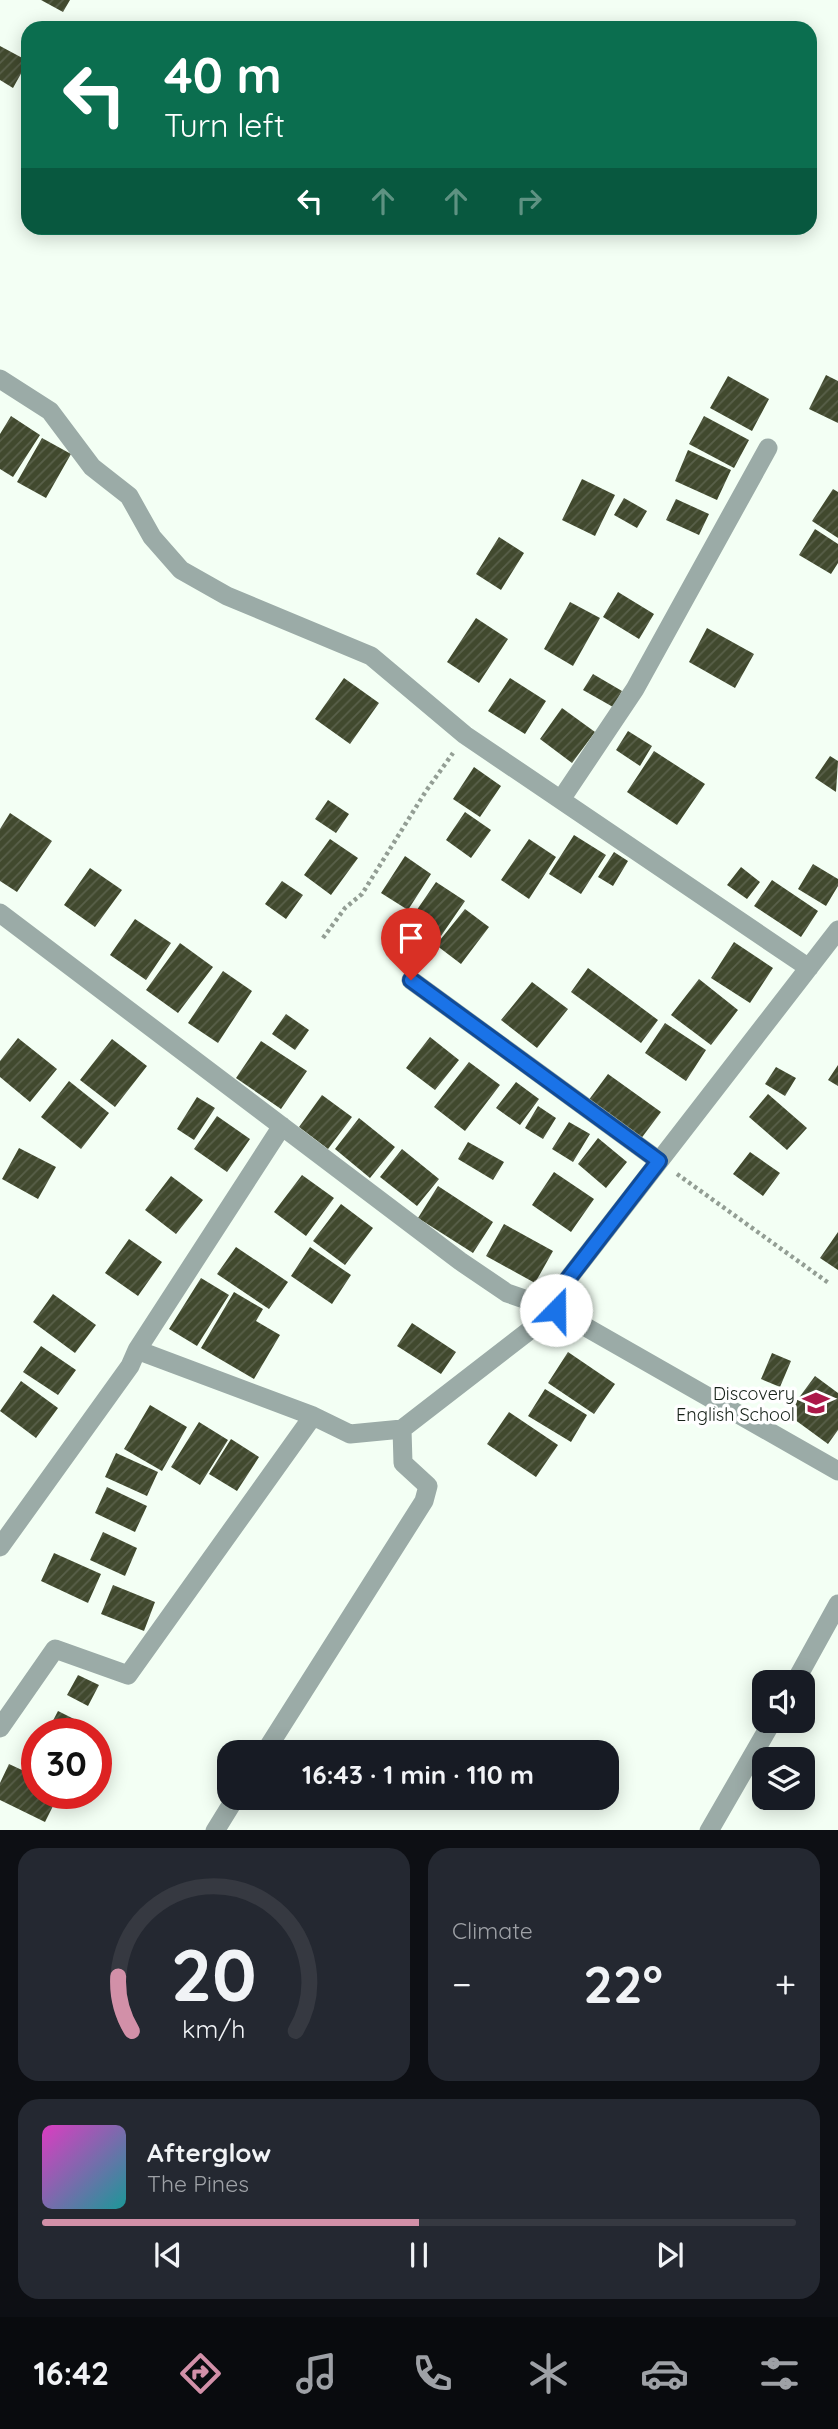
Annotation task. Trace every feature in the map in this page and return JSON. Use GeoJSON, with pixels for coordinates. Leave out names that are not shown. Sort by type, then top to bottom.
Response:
{"type":"FeatureCollection","features":[{"type":"Feature","properties":{"kind":"street"},"geometry":{"type":"LineString","coordinates":[[0,379],[50,411],[92,467],[129,496],[152,537],[181,570],[227,596],[371,656],[465,735],[562,798],[809,968]]}},
{"type":"Feature","properties":{"kind":"street"},"geometry":{"type":"LineString","coordinates":[[562,798],[635,689],[768,448]]}},
{"type":"Feature","properties":{"kind":"street"},"geometry":{"type":"LineString","coordinates":[[0,913],[469,1268],[507,1293],[556,1310],[838,1471]]}},
{"type":"Feature","properties":{"kind":"street"},"geometry":{"type":"LineString","coordinates":[[137,1350],[313,1416],[350,1434],[402,1429],[556,1310],[568,1279],[838,930]]}},
{"type":"Feature","properties":{"kind":"street"},"geometry":{"type":"LineString","coordinates":[[411,980],[659,1161]]}},
{"type":"Feature","properties":{"kind":"street"},"geometry":{"type":"LineString","coordinates":[[0,1547],[122,1377],[282,1126]]}},
{"type":"Feature","properties":{"kind":"street"},"geometry":{"type":"LineString","coordinates":[[0,1728],[55,1649],[128,1675],[313,1416]]}},
{"type":"Feature","properties":{"kind":"street"},"geometry":{"type":"LineString","coordinates":[[273,1740],[424,1501],[428,1486],[403,1463],[402,1429]]}},
{"type":"Feature","properties":{"kind":"street"},"geometry":{"type":"LineString","coordinates":[[802,1670],[838,1604]]}},
{"type":"Feature","properties":{"kind":"street"},"geometry":{"type":"LineString","coordinates":[[709,1830],[765,1733]]}},
{"type":"Feature","properties":{"kind":"street"},"geometry":{"type":"LineString","coordinates":[[215,1830],[228,1810]]}},
{"type":"Feature","properties":{"kind":"path"},"geometry":{"type":"LineString","coordinates":[[323,938],[345,908],[362,894],[426,791],[465,735]]}},
{"type":"Feature","properties":{"kind":"path"},"geometry":{"type":"LineString","coordinates":[[659,1161],[830,1284]]}},
{"type":"Feature","properties":{"kind":"building"},"geometry":{"type":"Polygon","coordinates":[[[41,0],[70,0],[63,12],[41,0]]]}},
{"type":"Feature","properties":{"kind":"building"},"geometry":{"type":"Polygon","coordinates":[[[0,46],[21,57],[21,74],[13,88],[0,80],[0,46]]]}},
{"type":"Feature","properties":{"kind":"building"},"geometry":{"type":"Polygon","coordinates":[[[826,375],[838,381],[838,423],[809,409],[826,375]]]}},
{"type":"Feature","properties":{"kind":"building"},"geometry":{"type":"Polygon","coordinates":[[[728,376],[769,399],[752,431],[710,408],[728,376]]]}},
{"type":"Feature","properties":{"kind":"building"},"geometry":{"type":"Polygon","coordinates":[[[11,416],[40,435],[13,477],[0,469],[0,434],[11,416]]]}},
{"type":"Feature","properties":{"kind":"building"},"geometry":{"type":"Polygon","coordinates":[[[704,416],[749,440],[734,468],[689,444],[704,416]]]}},
{"type":"Feature","properties":{"kind":"building"},"geometry":{"type":"Polygon","coordinates":[[[42,438],[71,454],[46,498],[17,482],[42,438]]]}},
{"type":"Feature","properties":{"kind":"building"},"geometry":{"type":"Polygon","coordinates":[[[688,450],[731,470],[717,500],[675,481],[688,450]]]}},
{"type":"Feature","properties":{"kind":"building"},"geometry":{"type":"Polygon","coordinates":[[[582,479],[615,495],[595,536],[562,520],[582,479]]]}},
{"type":"Feature","properties":{"kind":"building"},"geometry":{"type":"Polygon","coordinates":[[[833,489],[838,492],[838,538],[812,521],[833,489]]]}},
{"type":"Feature","properties":{"kind":"building"},"geometry":{"type":"Polygon","coordinates":[[[624,498],[647,511],[637,528],[614,515],[624,498]]]}},
{"type":"Feature","properties":{"kind":"building"},"geometry":{"type":"Polygon","coordinates":[[[676,499],[709,514],[699,535],[666,520],[676,499]]]}},
{"type":"Feature","properties":{"kind":"building"},"geometry":{"type":"Polygon","coordinates":[[[815,529],[838,544],[838,563],[831,574],[799,555],[815,529]]]}},
{"type":"Feature","properties":{"kind":"building"},"geometry":{"type":"Polygon","coordinates":[[[499,537],[524,553],[501,590],[476,574],[499,537]]]}},
{"type":"Feature","properties":{"kind":"building"},"geometry":{"type":"Polygon","coordinates":[[[618,592],[654,614],[639,639],[603,617],[618,592]]]}},
{"type":"Feature","properties":{"kind":"building"},"geometry":{"type":"Polygon","coordinates":[[[570,602],[600,618],[573,666],[544,649],[570,602]]]}},
{"type":"Feature","properties":{"kind":"building"},"geometry":{"type":"Polygon","coordinates":[[[476,618],[508,639],[479,683],[447,662],[476,618]]]}},
{"type":"Feature","properties":{"kind":"building"},"geometry":{"type":"Polygon","coordinates":[[[707,628],[754,654],[735,688],[689,662],[707,628]]]}},
{"type":"Feature","properties":{"kind":"building"},"geometry":{"type":"Polygon","coordinates":[[[593,674],[622,691],[613,707],[583,690],[593,674]]]}},
{"type":"Feature","properties":{"kind":"building"},"geometry":{"type":"Polygon","coordinates":[[[344,678],[379,703],[350,744],[315,719],[344,678]]]}},
{"type":"Feature","properties":{"kind":"building"},"geometry":{"type":"Polygon","coordinates":[[[510,678],[546,701],[525,734],[488,711],[510,678]]]}},
{"type":"Feature","properties":{"kind":"building"},"geometry":{"type":"Polygon","coordinates":[[[562,708],[595,732],[572,763],[540,739],[562,708]]]}},
{"type":"Feature","properties":{"kind":"building"},"geometry":{"type":"Polygon","coordinates":[[[628,731],[652,746],[640,766],[616,750],[628,731]]]}},
{"type":"Feature","properties":{"kind":"building"},"geometry":{"type":"Polygon","coordinates":[[[654,751],[705,784],[677,825],[627,792],[654,751]]]}},
{"type":"Feature","properties":{"kind":"building"},"geometry":{"type":"Polygon","coordinates":[[[830,756],[838,761],[836,792],[815,778],[830,756]]]}},
{"type":"Feature","properties":{"kind":"building"},"geometry":{"type":"Polygon","coordinates":[[[474,767],[501,786],[480,817],[453,799],[474,767]]]}},
{"type":"Feature","properties":{"kind":"building"},"geometry":{"type":"Polygon","coordinates":[[[328,800],[349,814],[336,833],[315,819],[328,800]]]}},
{"type":"Feature","properties":{"kind":"building"},"geometry":{"type":"Polygon","coordinates":[[[465,812],[491,830],[471,858],[446,840],[465,812]]]}},
{"type":"Feature","properties":{"kind":"building"},"geometry":{"type":"Polygon","coordinates":[[[10,813],[52,841],[17,892],[0,881],[0,829],[10,813]]]}},
{"type":"Feature","properties":{"kind":"building"},"geometry":{"type":"Polygon","coordinates":[[[574,835],[606,855],[581,894],[549,874],[574,835]]]}},
{"type":"Feature","properties":{"kind":"building"},"geometry":{"type":"Polygon","coordinates":[[[330,839],[358,858],[331,895],[304,875],[330,839]]]}},
{"type":"Feature","properties":{"kind":"building"},"geometry":{"type":"Polygon","coordinates":[[[529,839],[556,857],[529,899],[501,880],[529,839]]]}},
{"type":"Feature","properties":{"kind":"building"},"geometry":{"type":"Polygon","coordinates":[[[614,852],[628,861],[613,886],[598,877],[614,852]]]}},
{"type":"Feature","properties":{"kind":"building"},"geometry":{"type":"Polygon","coordinates":[[[405,856],[431,874],[408,910],[381,893],[405,856]]]}},
{"type":"Feature","properties":{"kind":"building"},"geometry":{"type":"Polygon","coordinates":[[[813,864],[838,879],[838,886],[826,906],[798,889],[813,864]]]}},
{"type":"Feature","properties":{"kind":"building"},"geometry":{"type":"Polygon","coordinates":[[[741,867],[760,882],[747,899],[727,885],[741,867]]]}},
{"type":"Feature","properties":{"kind":"building"},"geometry":{"type":"Polygon","coordinates":[[[90,868],[122,890],[95,927],[64,905],[90,868]]]}},
{"type":"Feature","properties":{"kind":"building"},"geometry":{"type":"Polygon","coordinates":[[[772,880],[818,911],[801,937],[754,906],[772,880]]]}},
{"type":"Feature","properties":{"kind":"building"},"geometry":{"type":"Polygon","coordinates":[[[282,881],[303,895],[286,919],[265,904],[282,881]]]}},
{"type":"Feature","properties":{"kind":"building"},"geometry":{"type":"Polygon","coordinates":[[[436,882],[465,901],[441,936],[412,917],[436,882]]]}},
{"type":"Feature","properties":{"kind":"building"},"geometry":{"type":"Polygon","coordinates":[[[465,909],[489,927],[461,964],[436,945],[465,909]]]}},
{"type":"Feature","properties":{"kind":"building"},"geometry":{"type":"Polygon","coordinates":[[[135,919],[171,943],[146,980],[110,955],[135,919]]]}},
{"type":"Feature","properties":{"kind":"building"},"geometry":{"type":"Polygon","coordinates":[[[734,942],[773,968],[750,1003],[711,978],[734,942]]]}},
{"type":"Feature","properties":{"kind":"building"},"geometry":{"type":"Polygon","coordinates":[[[180,943],[213,967],[178,1013],[146,990],[180,943]]]}},
{"type":"Feature","properties":{"kind":"building"},"geometry":{"type":"Polygon","coordinates":[[[588,968],[658,1020],[641,1043],[571,992],[588,968]]]}},
{"type":"Feature","properties":{"kind":"building"},"geometry":{"type":"Polygon","coordinates":[[[223,971],[252,991],[218,1043],[188,1023],[223,971]]]}},
{"type":"Feature","properties":{"kind":"building"},"geometry":{"type":"Polygon","coordinates":[[[699,979],[738,1010],[711,1045],[671,1015],[699,979]]]}},
{"type":"Feature","properties":{"kind":"building"},"geometry":{"type":"Polygon","coordinates":[[[532,982],[568,1009],[537,1048],[501,1020],[532,982]]]}},
{"type":"Feature","properties":{"kind":"building"},"geometry":{"type":"Polygon","coordinates":[[[286,1014],[309,1030],[295,1050],[272,1034],[286,1014]]]}},
{"type":"Feature","properties":{"kind":"building"},"geometry":{"type":"Polygon","coordinates":[[[665,1023],[706,1050],[686,1081],[645,1053],[665,1023]]]}},
{"type":"Feature","properties":{"kind":"building"},"geometry":{"type":"Polygon","coordinates":[[[430,1037],[459,1060],[435,1090],[406,1068],[430,1037]]]}},
{"type":"Feature","properties":{"kind":"building"},"geometry":{"type":"Polygon","coordinates":[[[18,1038],[57,1069],[30,1102],[0,1077],[0,1061],[18,1038]]]}},
{"type":"Feature","properties":{"kind":"building"},"geometry":{"type":"Polygon","coordinates":[[[112,1039],[147,1066],[115,1107],[80,1080],[112,1039]]]}},
{"type":"Feature","properties":{"kind":"building"},"geometry":{"type":"Polygon","coordinates":[[[261,1041],[307,1071],[281,1109],[236,1078],[261,1041]]]}},
{"type":"Feature","properties":{"kind":"building"},"geometry":{"type":"Polygon","coordinates":[[[469,1062],[500,1085],[465,1131],[434,1107],[469,1062]]]}},
{"type":"Feature","properties":{"kind":"building"},"geometry":{"type":"Polygon","coordinates":[[[838,1065],[838,1086],[828,1080],[838,1065]]]}},
{"type":"Feature","properties":{"kind":"building"},"geometry":{"type":"Polygon","coordinates":[[[776,1067],[796,1078],[785,1096],[765,1084],[776,1067]]]}},
{"type":"Feature","properties":{"kind":"building"},"geometry":{"type":"Polygon","coordinates":[[[608,1074],[661,1112],[640,1140],[588,1101],[608,1074]]]}},
{"type":"Feature","properties":{"kind":"building"},"geometry":{"type":"Polygon","coordinates":[[[69,1081],[109,1113],[81,1149],[41,1117],[69,1081]]]}},
{"type":"Feature","properties":{"kind":"building"},"geometry":{"type":"Polygon","coordinates":[[[516,1082],[539,1099],[520,1125],[496,1108],[516,1082]]]}},
{"type":"Feature","properties":{"kind":"building"},"geometry":{"type":"Polygon","coordinates":[[[768,1094],[807,1128],[787,1150],[749,1117],[768,1094]]]}},
{"type":"Feature","properties":{"kind":"building"},"geometry":{"type":"Polygon","coordinates":[[[322,1095],[352,1117],[328,1149],[299,1127],[322,1095]]]}},
{"type":"Feature","properties":{"kind":"building"},"geometry":{"type":"Polygon","coordinates":[[[197,1097],[215,1108],[194,1140],[177,1129],[197,1097]]]}},
{"type":"Feature","properties":{"kind":"building"},"geometry":{"type":"Polygon","coordinates":[[[538,1106],[556,1118],[543,1139],[525,1128],[538,1106]]]}},
{"type":"Feature","properties":{"kind":"building"},"geometry":{"type":"Polygon","coordinates":[[[217,1116],[250,1139],[227,1172],[194,1149],[217,1116]]]}},
{"type":"Feature","properties":{"kind":"building"},"geometry":{"type":"Polygon","coordinates":[[[359,1118],[395,1147],[370,1178],[335,1149],[359,1118]]]}},
{"type":"Feature","properties":{"kind":"building"},"geometry":{"type":"Polygon","coordinates":[[[569,1122],[590,1134],[573,1162],[552,1149],[569,1122]]]}},
{"type":"Feature","properties":{"kind":"building"},"geometry":{"type":"Polygon","coordinates":[[[598,1138],[627,1162],[606,1188],[578,1164],[598,1138]]]}},
{"type":"Feature","properties":{"kind":"building"},"geometry":{"type":"Polygon","coordinates":[[[468,1142],[504,1162],[493,1180],[458,1159],[468,1142]]]}},
{"type":"Feature","properties":{"kind":"building"},"geometry":{"type":"Polygon","coordinates":[[[19,1148],[56,1167],[38,1199],[2,1179],[19,1148]]]}},
{"type":"Feature","properties":{"kind":"building"},"geometry":{"type":"Polygon","coordinates":[[[402,1149],[439,1179],[417,1206],[380,1177],[402,1149]]]}},
{"type":"Feature","properties":{"kind":"building"},"geometry":{"type":"Polygon","coordinates":[[[750,1152],[780,1173],[763,1196],[733,1174],[750,1152]]]}},
{"type":"Feature","properties":{"kind":"building"},"geometry":{"type":"Polygon","coordinates":[[[554,1172],[594,1199],[571,1232],[532,1205],[554,1172]]]}},
{"type":"Feature","properties":{"kind":"building"},"geometry":{"type":"Polygon","coordinates":[[[302,1175],[334,1198],[306,1236],[274,1212],[302,1175]]]}},
{"type":"Feature","properties":{"kind":"building"},"geometry":{"type":"Polygon","coordinates":[[[171,1176],[203,1200],[176,1234],[145,1210],[171,1176]]]}},
{"type":"Feature","properties":{"kind":"building"},"geometry":{"type":"Polygon","coordinates":[[[438,1186],[493,1222],[473,1253],[418,1218],[438,1186]]]}},
{"type":"Feature","properties":{"kind":"building"},"geometry":{"type":"Polygon","coordinates":[[[341,1204],[373,1228],[345,1265],[313,1241],[341,1204]]]}},
{"type":"Feature","properties":{"kind":"building"},"geometry":{"type":"Polygon","coordinates":[[[504,1224],[553,1251],[535,1283],[486,1256],[504,1224]]]}},
{"type":"Feature","properties":{"kind":"building"},"geometry":{"type":"Polygon","coordinates":[[[838,1232],[838,1270],[820,1258],[838,1232]]]}},
{"type":"Feature","properties":{"kind":"building"},"geometry":{"type":"Polygon","coordinates":[[[129,1239],[162,1262],[138,1296],[105,1273],[129,1239]]]}},
{"type":"Feature","properties":{"kind":"building"},"geometry":{"type":"Polygon","coordinates":[[[236,1247],[288,1282],[269,1309],[217,1274],[236,1247]]]}},
{"type":"Feature","properties":{"kind":"building"},"geometry":{"type":"Polygon","coordinates":[[[310,1247],[351,1275],[332,1304],[291,1276],[310,1247]]]}},
{"type":"Feature","properties":{"kind":"building"},"geometry":{"type":"Polygon","coordinates":[[[201,1278],[229,1295],[197,1346],[169,1329],[201,1278]]]}},
{"type":"Feature","properties":{"kind":"building"},"geometry":{"type":"Polygon","coordinates":[[[234,1292],[263,1309],[256,1321],[280,1335],[254,1379],[201,1348],[234,1292]]]}},
{"type":"Feature","properties":{"kind":"building"},"geometry":{"type":"Polygon","coordinates":[[[53,1294],[96,1325],[75,1353],[33,1322],[53,1294]]]}},
{"type":"Feature","properties":{"kind":"building"},"geometry":{"type":"Polygon","coordinates":[[[412,1323],[456,1352],[441,1374],[397,1346],[412,1323]]]}},
{"type":"Feature","properties":{"kind":"building"},"geometry":{"type":"Polygon","coordinates":[[[41,1346],[76,1370],[58,1395],[23,1372],[41,1346]]]}},
{"type":"Feature","properties":{"kind":"building"},"geometry":{"type":"Polygon","coordinates":[[[568,1352],[615,1384],[594,1414],[548,1383],[568,1352]]]}},
{"type":"Feature","properties":{"kind":"building","name":"Discovery English School"},"geometry":{"type":"Polygon","coordinates":[[[772,1353],[791,1361],[780,1387],[761,1379],[772,1353]]]}},
{"type":"Feature","properties":{"kind":"building","name":"Discovery English School"},"geometry":{"type":"Polygon","coordinates":[[[815,1376],[838,1393],[838,1430],[828,1444],[787,1414],[815,1376]]]}},
{"type":"Feature","properties":{"kind":"building"},"geometry":{"type":"Polygon","coordinates":[[[21,1381],[58,1408],[36,1438],[0,1411],[21,1381]]]}},
{"type":"Feature","properties":{"kind":"building"},"geometry":{"type":"Polygon","coordinates":[[[545,1389],[587,1415],[571,1442],[528,1416],[545,1389]]]}},
{"type":"Feature","properties":{"kind":"building"},"geometry":{"type":"Polygon","coordinates":[[[150,1405],[187,1427],[162,1471],[124,1449],[150,1405]]]}},
{"type":"Feature","properties":{"kind":"building"},"geometry":{"type":"Polygon","coordinates":[[[509,1412],[558,1445],[536,1477],[487,1444],[509,1412]]]}},
{"type":"Feature","properties":{"kind":"building"},"geometry":{"type":"Polygon","coordinates":[[[199,1422],[228,1440],[200,1485],[171,1467],[199,1422]]]}},
{"type":"Feature","properties":{"kind":"building"},"geometry":{"type":"Polygon","coordinates":[[[231,1439],[259,1457],[237,1491],[209,1474],[231,1439]]]}},
{"type":"Feature","properties":{"kind":"building"},"geometry":{"type":"Polygon","coordinates":[[[116,1453],[158,1472],[147,1496],[105,1477],[116,1453]]]}},
{"type":"Feature","properties":{"kind":"building"},"geometry":{"type":"Polygon","coordinates":[[[107,1487],[147,1506],[135,1532],[95,1513],[107,1487]]]}},
{"type":"Feature","properties":{"kind":"building"},"geometry":{"type":"Polygon","coordinates":[[[103,1532],[137,1548],[125,1576],[90,1560],[103,1532]]]}},
{"type":"Feature","properties":{"kind":"building"},"geometry":{"type":"Polygon","coordinates":[[[54,1553],[101,1574],[88,1603],[41,1581],[54,1553]]]}},
{"type":"Feature","properties":{"kind":"building"},"geometry":{"type":"Polygon","coordinates":[[[113,1585],[155,1602],[144,1631],[101,1614],[113,1585]]]}},
{"type":"Feature","properties":{"kind":"building"},"geometry":{"type":"Polygon","coordinates":[[[78,1675],[99,1685],[88,1706],[67,1695],[78,1675]]]}},
{"type":"Feature","properties":{"kind":"building"},"geometry":{"type":"Polygon","coordinates":[[[58,1711],[72,1718],[54,1718],[58,1711]]]}},
{"type":"Feature","properties":{"kind":"building"},"geometry":{"type":"Polygon","coordinates":[[[9,1764],[21,1770],[21,1809],[52,1809],[45,1822],[0,1800],[0,1783],[9,1764]]]}},
{"type":"Feature","properties":{"kind":"place","name":"Discovery English School"},"geometry":{"type":"Point","coordinates":[816,1403]}},
{"type":"Feature","properties":{"kind":"route"},"geometry":{"type":"LineString","coordinates":[[411,980],[558,1090],[659,1161],[568,1279],[556,1310]]}}]}
